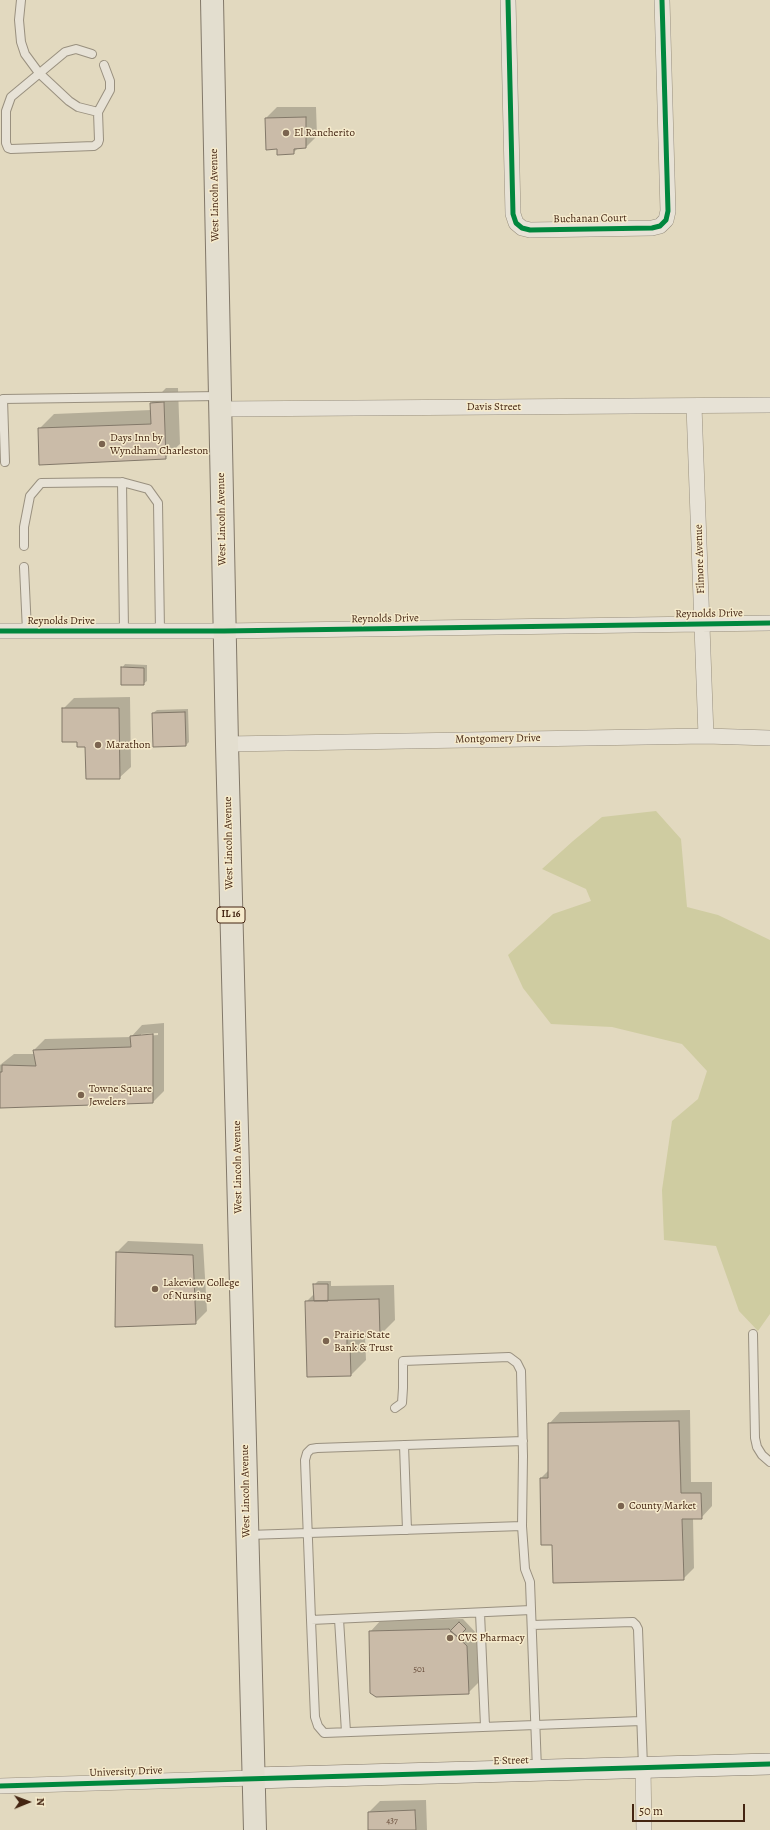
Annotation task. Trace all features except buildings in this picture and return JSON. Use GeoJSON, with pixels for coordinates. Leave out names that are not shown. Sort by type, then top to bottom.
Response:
{"type":"FeatureCollection","features":[{"type":"Feature","properties":{"kind":"main road","name":"West Lincoln Avenue"},"geometry":{"type":"LineString","coordinates":[[212,0],[224,631],[255,1830]]}},
{"type":"Feature","properties":{"kind":"street","name":"Buchanan Court"},"geometry":{"type":"LineString","coordinates":[[508,0],[513,214],[516,223],[522,228],[530,230],[652,228],[660,226],[666,220],[668,211],[662,0]]}},
{"type":"Feature","properties":{"kind":"street","name":"Davis Street"},"geometry":{"type":"LineString","coordinates":[[219,402],[694,406],[770,405]]}},
{"type":"Feature","properties":{"kind":"street","name":"Filmore Avenue"},"geometry":{"type":"LineString","coordinates":[[694,406],[706,736]]}},
{"type":"Feature","properties":{"kind":"street","name":"Reynolds Drive"},"geometry":{"type":"LineString","coordinates":[[0,631],[224,631],[770,623]]}},
{"type":"Feature","properties":{"kind":"street","name":"Montgomery Drive"},"geometry":{"type":"LineString","coordinates":[[227,744],[706,736],[770,738]]}},
{"type":"Feature","properties":{"kind":"street","name":"E Street"},"geometry":{"type":"LineString","coordinates":[[253,1778],[770,1764]]}},
{"type":"Feature","properties":{"kind":"street"},"geometry":{"type":"LineString","coordinates":[[643,1768],[644,1830]]}},
{"type":"Feature","properties":{"kind":"street","name":"University Drive"},"geometry":{"type":"LineString","coordinates":[[0,1786],[253,1778]]}},
{"type":"Feature","properties":{"kind":"lane"},"geometry":{"type":"LineString","coordinates":[[21,0],[19,20],[21,42],[25,54],[39,73],[69,101],[78,107],[98,112]]}},
{"type":"Feature","properties":{"kind":"lane"},"geometry":{"type":"LineString","coordinates":[[92,54],[83,50],[70,50],[65,52],[11,97],[8,104],[5,123],[8,148],[94,146],[98,144],[100,140],[98,112],[110,90],[110,81],[104,65]]}},
{"type":"Feature","properties":{"kind":"lane"},"geometry":{"type":"LineString","coordinates":[[5,462],[3,399],[219,402]]}},
{"type":"Feature","properties":{"kind":"lane"},"geometry":{"type":"LineString","coordinates":[[122,482],[124,631]]}},
{"type":"Feature","properties":{"kind":"lane"},"geometry":{"type":"LineString","coordinates":[[24,546],[24,527],[30,496],[41,483],[122,482],[148,489],[158,503],[160,631]]}},
{"type":"Feature","properties":{"kind":"lane"},"geometry":{"type":"LineString","coordinates":[[24,567],[27,631]]}},
{"type":"Feature","properties":{"kind":"lane"},"geometry":{"type":"LineString","coordinates":[[753,1334],[755,1438],[757,1447],[770,1462]]}},
{"type":"Feature","properties":{"kind":"lane"},"geometry":{"type":"LineString","coordinates":[[395,1408],[402,1403],[403,1361],[509,1358],[517,1363],[521,1371],[523,1441],[522,1526],[525,1569],[530,1582],[537,1771]]}},
{"type":"Feature","properties":{"kind":"lane"},"geometry":{"type":"LineString","coordinates":[[523,1441],[311,1449],[307,1453],[305,1460],[311,1620],[315,1717],[318,1726],[324,1733],[641,1721]]}},
{"type":"Feature","properties":{"kind":"lane"},"geometry":{"type":"LineString","coordinates":[[404,1445],[407,1530]]}},
{"type":"Feature","properties":{"kind":"lane"},"geometry":{"type":"LineString","coordinates":[[247,1535],[522,1526]]}},
{"type":"Feature","properties":{"kind":"lane"},"geometry":{"type":"LineString","coordinates":[[311,1620],[531,1610]]}},
{"type":"Feature","properties":{"kind":"lane"},"geometry":{"type":"LineString","coordinates":[[480,1612],[485,1726]]}},
{"type":"Feature","properties":{"kind":"lane"},"geometry":{"type":"LineString","coordinates":[[339,1619],[346,1732]]}},
{"type":"Feature","properties":{"kind":"lane"},"geometry":{"type":"LineString","coordinates":[[532,1625],[633,1622],[636,1625],[643,1768]]}},
{"type":"Feature","properties":{"kind":"shaded area"},"geometry":{"type":"Polygon","coordinates":[[[656,811],[681,839],[687,907],[718,915],[770,940],[770,1314],[758,1331],[739,1311],[716,1246],[664,1240],[662,1190],[672,1121],[698,1099],[707,1071],[682,1044],[612,1027],[551,1024],[523,988],[508,955],[553,914],[591,901],[586,889],[542,869],[602,817],[656,811]]]}},
{"type":"Feature","properties":{"kind":"cycle path"},"geometry":{"type":"LineString","coordinates":[[508,0],[513,214],[516,223],[522,228],[530,230],[652,228],[660,226],[666,220],[668,211],[662,0]]}},
{"type":"Feature","properties":{"kind":"cycle path"},"geometry":{"type":"LineString","coordinates":[[0,631],[224,631],[770,623]]}},
{"type":"Feature","properties":{"kind":"cycle path"},"geometry":{"type":"LineString","coordinates":[[0,1786],[770,1764]]}},
{"type":"Feature","properties":{"kind":"place","name":"El Rancherito"},"geometry":{"type":"Point","coordinates":[286,133]}},
{"type":"Feature","properties":{"kind":"place","name":"Days Inn by Wyndham Charleston"},"geometry":{"type":"Point","coordinates":[102,444]}},
{"type":"Feature","properties":{"kind":"place","name":"Marathon"},"geometry":{"type":"Point","coordinates":[98,745]}},
{"type":"Feature","properties":{"kind":"place","name":"Towne Square Jewelers"},"geometry":{"type":"Point","coordinates":[81,1095]}},
{"type":"Feature","properties":{"kind":"place","name":"Lakeview College of Nursing"},"geometry":{"type":"Point","coordinates":[155,1289]}},
{"type":"Feature","properties":{"kind":"place","name":"Prairie State Bank & Trust"},"geometry":{"type":"Point","coordinates":[326,1341]}},
{"type":"Feature","properties":{"kind":"place","name":"County Market"},"geometry":{"type":"Point","coordinates":[621,1506]}},
{"type":"Feature","properties":{"kind":"place","name":"CVS Pharmacy"},"geometry":{"type":"Point","coordinates":[450,1638]}}]}
